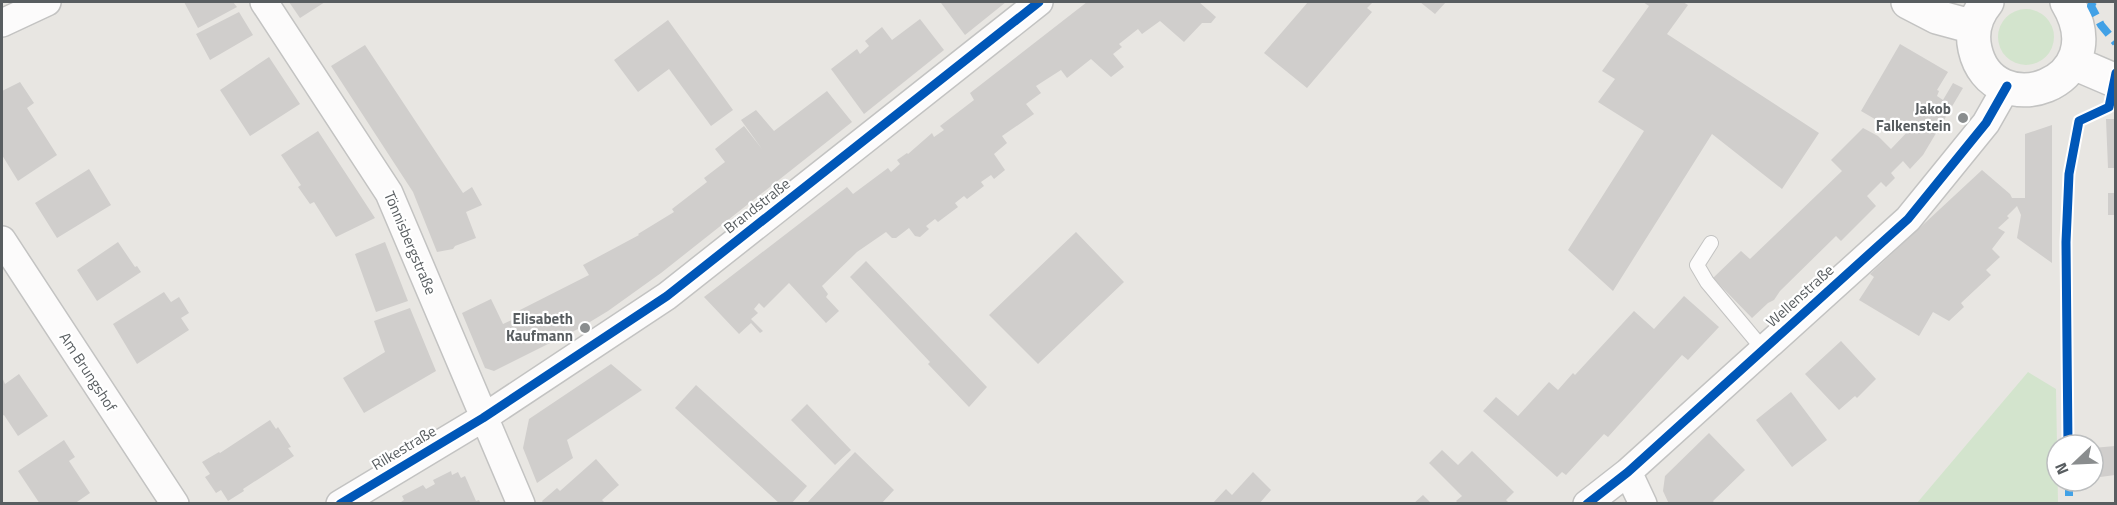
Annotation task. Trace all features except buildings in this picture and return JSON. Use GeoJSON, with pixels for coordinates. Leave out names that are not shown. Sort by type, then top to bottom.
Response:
{"type":"FeatureCollection","features":[{"type":"Feature","properties":{"kind":"street"},"geometry":{"type":"LineString","coordinates":[[2,23],[47,2]]}},
{"type":"Feature","properties":{"kind":"street","name":"Tönnisbergstraße"},"geometry":{"type":"LineString","coordinates":[[264,2],[389,193],[520,504]]}},
{"type":"Feature","properties":{"kind":"street","name":"Brandstraße"},"geometry":{"type":"LineString","coordinates":[[483,418],[667,296],[1039,2]]}},
{"type":"Feature","properties":{"kind":"street"},"geometry":{"type":"LineString","coordinates":[[1908,2],[1937,16],[1981,14],[1973,41],[1984,69],[1994,79],[2022,90],[2037,89],[2058,80],[2074,63],[2079,48],[2080,31],[2076,16],[2067,2]]}},
{"type":"Feature","properties":{"kind":"street"},"geometry":{"type":"LineString","coordinates":[[2074,63],[2115,81]]}},
{"type":"Feature","properties":{"kind":"street","name":"Wellenstraße"},"geometry":{"type":"LineString","coordinates":[[1587,504],[1628,472],[1908,219],[1986,123],[2007,86]]}},
{"type":"Feature","properties":{"kind":"street","name":"Am Brungshof"},"geometry":{"type":"LineString","coordinates":[[2,240],[175,504]]}},
{"type":"Feature","properties":{"kind":"street","name":"Rilkestraße"},"geometry":{"type":"LineString","coordinates":[[340,504],[483,418]]}},
{"type":"Feature","properties":{"kind":"street"},"geometry":{"type":"LineString","coordinates":[[1628,472],[1643,504]]}},
{"type":"Feature","properties":{"kind":"lane"},"geometry":{"type":"LineString","coordinates":[[1711,243],[1697,265],[1707,282],[1763,349]]}},
{"type":"Feature","properties":{"kind":"green space"},"geometry":{"type":"Polygon","coordinates":[[[2026,9],[2041,14],[2049,22],[2054,37],[2049,52],[2041,60],[2026,65],[2011,60],[2003,52],[1998,37],[2003,22],[2011,14],[2026,9]]]}},
{"type":"Feature","properties":{"kind":"green space"},"geometry":{"type":"Polygon","coordinates":[[[2028,372],[2056,389],[2057,433],[2045,433],[2045,493],[2058,493],[2058,503],[1917,503],[2028,372]]]}},
{"type":"Feature","properties":{"kind":"marked path"},"geometry":{"type":"LineString","coordinates":[[2093,2],[2091,6],[2101,25],[2116,43]]}},
{"type":"Feature","properties":{"kind":"marked path"},"geometry":{"type":"LineString","coordinates":[[2069,493],[2069,504]]}},
{"type":"Feature","properties":{"kind":"cycle path"},"geometry":{"type":"LineString","coordinates":[[340,504],[483,418],[667,296],[1039,2]]}},
{"type":"Feature","properties":{"kind":"cycle path"},"geometry":{"type":"LineString","coordinates":[[2068,433],[2066,242],[2069,174],[2079,121],[2109,107],[2116,73]]}},
{"type":"Feature","properties":{"kind":"cycle path"},"geometry":{"type":"LineString","coordinates":[[1587,504],[1628,472],[1908,219],[1986,123],[2007,86]]}},
{"type":"Feature","properties":{"kind":"place","name":"Jakob Falkenstein"},"geometry":{"type":"Point","coordinates":[1963,118]}},
{"type":"Feature","properties":{"kind":"place","name":"Elisabeth Kaufmann"},"geometry":{"type":"Point","coordinates":[585,328]}}]}
